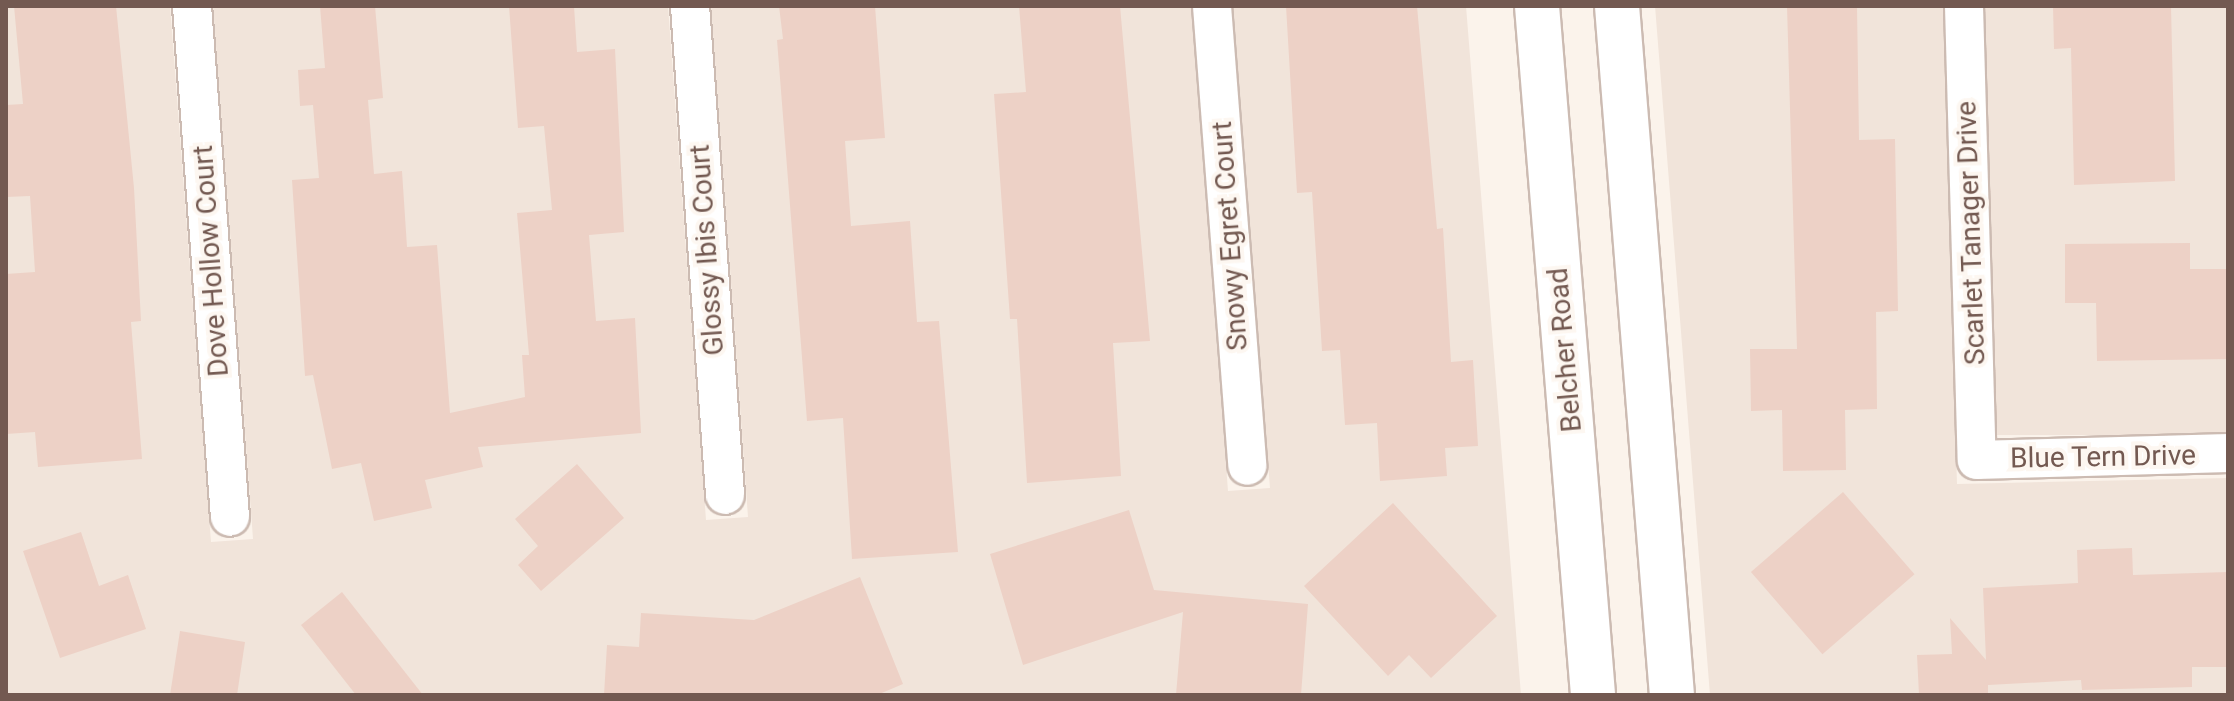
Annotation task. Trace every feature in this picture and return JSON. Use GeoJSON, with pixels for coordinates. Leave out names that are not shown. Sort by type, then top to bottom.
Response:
{"type":"FeatureCollection","features":[{"type":"Feature","properties":{"kind":"main road","name":"Belcher Road"},"geometry":{"type":"LineString","coordinates":[[1537,6],[1593,695]]}},
{"type":"Feature","properties":{"kind":"main road"},"geometry":{"type":"LineString","coordinates":[[1617,6],[1672,695]]}},
{"type":"Feature","properties":{"kind":"street","name":"Dove Hollow Court"},"geometry":{"type":"LineString","coordinates":[[192,6],[230,517]]}},
{"type":"Feature","properties":{"kind":"street","name":"Glossy Ibis Court"},"geometry":{"type":"LineString","coordinates":[[690,6],[725,495]]}},
{"type":"Feature","properties":{"kind":"street","name":"Snowy Egret Court"},"geometry":{"type":"LineString","coordinates":[[1212,6],[1247,466]]}},
{"type":"Feature","properties":{"kind":"street","name":"Scarlet Tanager Drive"},"geometry":{"type":"LineString","coordinates":[[1964,6],[1977,460]]}},
{"type":"Feature","properties":{"kind":"street","name":"Blue Tern Drive"},"geometry":{"type":"LineString","coordinates":[[1977,460],[2228,453]]}},
{"type":"Feature","properties":{"kind":"shaded area"},"geometry":{"type":"Polygon","coordinates":[[[6,6],[170,6],[211,542],[253,539],[213,6],[668,6],[706,520],[748,517],[711,6],[1191,6],[1228,491],[1270,488],[1233,6],[1466,6],[1521,695],[6,695],[6,6]]]}},
{"type":"Feature","properties":{"kind":"shaded area"},"geometry":{"type":"Polygon","coordinates":[[[1655,6],[1943,6],[1957,484],[2228,478],[2228,695],[1710,695],[1655,6]]]}},
{"type":"Feature","properties":{"kind":"shaded area"},"geometry":{"type":"Polygon","coordinates":[[[1985,6],[2228,6],[2228,435],[1985,435],[1985,6]]]}},
{"type":"Feature","properties":{"kind":"building"},"geometry":{"type":"Polygon","coordinates":[[[14,6],[116,6],[134,188],[141,321],[131,322],[142,459],[38,467],[35,432],[6,434],[6,274],[35,272],[30,196],[6,197],[6,105],[23,104],[14,6]]]}},
{"type":"Feature","properties":{"kind":"building"},"geometry":{"type":"Polygon","coordinates":[[[320,6],[375,6],[383,98],[368,100],[374,174],[402,171],[407,247],[437,245],[450,413],[525,397],[522,355],[529,355],[517,213],[552,210],[544,126],[518,128],[509,6],[574,6],[577,52],[615,49],[624,232],[589,235],[596,321],[635,318],[641,433],[478,447],[483,467],[425,480],[432,508],[374,521],[361,463],[332,469],[313,375],[305,376],[292,180],[319,178],[313,105],[300,106],[298,70],[325,68],[320,6]]]}},
{"type":"Feature","properties":{"kind":"building"},"geometry":{"type":"Polygon","coordinates":[[[779,6],[875,6],[885,138],[845,141],[851,226],[910,221],[917,322],[939,321],[958,552],[852,559],[843,418],[807,421],[777,40],[783,39],[779,6]]]}},
{"type":"Feature","properties":{"kind":"building"},"geometry":{"type":"Polygon","coordinates":[[[1019,6],[1120,6],[1150,341],[1113,343],[1121,476],[1027,483],[1017,319],[1010,319],[994,94],[1026,92],[1019,6]]]}},
{"type":"Feature","properties":{"kind":"building"},"geometry":{"type":"Polygon","coordinates":[[[1286,6],[1417,6],[1437,229],[1443,228],[1451,362],[1473,360],[1478,446],[1445,448],[1447,476],[1380,481],[1377,423],[1345,425],[1340,350],[1322,351],[1312,192],[1297,193],[1286,6]]]}},
{"type":"Feature","properties":{"kind":"building"},"geometry":{"type":"Polygon","coordinates":[[[1787,6],[1857,6],[1859,140],[1895,139],[1898,311],[1876,312],[1877,409],[1845,410],[1846,470],[1783,471],[1782,410],[1751,411],[1750,349],[1797,349],[1787,6]]]}},
{"type":"Feature","properties":{"kind":"building"},"geometry":{"type":"Polygon","coordinates":[[[2053,6],[2171,6],[2175,181],[2074,185],[2071,48],[2054,49],[2053,6]]]}},
{"type":"Feature","properties":{"kind":"building"},"geometry":{"type":"Polygon","coordinates":[[[2190,243],[2190,269],[2228,269],[2228,359],[2097,361],[2096,303],[2065,303],[2065,244],[2190,243]]]}},
{"type":"Feature","properties":{"kind":"building"},"geometry":{"type":"Polygon","coordinates":[[[577,464],[624,518],[541,591],[518,565],[538,546],[515,519],[577,464]]]}},
{"type":"Feature","properties":{"kind":"building"},"geometry":{"type":"Polygon","coordinates":[[[1843,492],[1915,574],[1822,654],[1751,572],[1843,492]]]}},
{"type":"Feature","properties":{"kind":"building"},"geometry":{"type":"Polygon","coordinates":[[[1393,503],[1497,616],[1431,678],[1409,655],[1388,676],[1304,586],[1393,503]]]}},
{"type":"Feature","properties":{"kind":"building"},"geometry":{"type":"Polygon","coordinates":[[[1129,510],[1154,590],[1308,604],[1301,695],[1176,695],[1183,612],[1023,665],[990,554],[1129,510]]]}},
{"type":"Feature","properties":{"kind":"building"},"geometry":{"type":"Polygon","coordinates":[[[81,532],[99,586],[128,575],[146,629],[60,658],[23,551],[81,532]]]}},
{"type":"Feature","properties":{"kind":"building"},"geometry":{"type":"Polygon","coordinates":[[[2132,548],[2133,575],[2228,572],[2228,667],[2192,667],[2192,687],[2082,690],[2081,680],[1988,685],[1988,695],[1919,695],[1917,655],[1952,654],[1950,618],[1986,660],[1983,588],[2078,583],[2077,550],[2132,548]]]}},
{"type":"Feature","properties":{"kind":"building"},"geometry":{"type":"Polygon","coordinates":[[[860,577],[903,684],[877,695],[604,695],[607,645],[639,647],[641,613],[754,620],[860,577]]]}},
{"type":"Feature","properties":{"kind":"building"},"geometry":{"type":"Polygon","coordinates":[[[342,592],[423,695],[356,695],[301,625],[342,592]]]}},
{"type":"Feature","properties":{"kind":"building"},"geometry":{"type":"Polygon","coordinates":[[[180,631],[245,642],[237,695],[170,695],[180,631]]]}}]}
